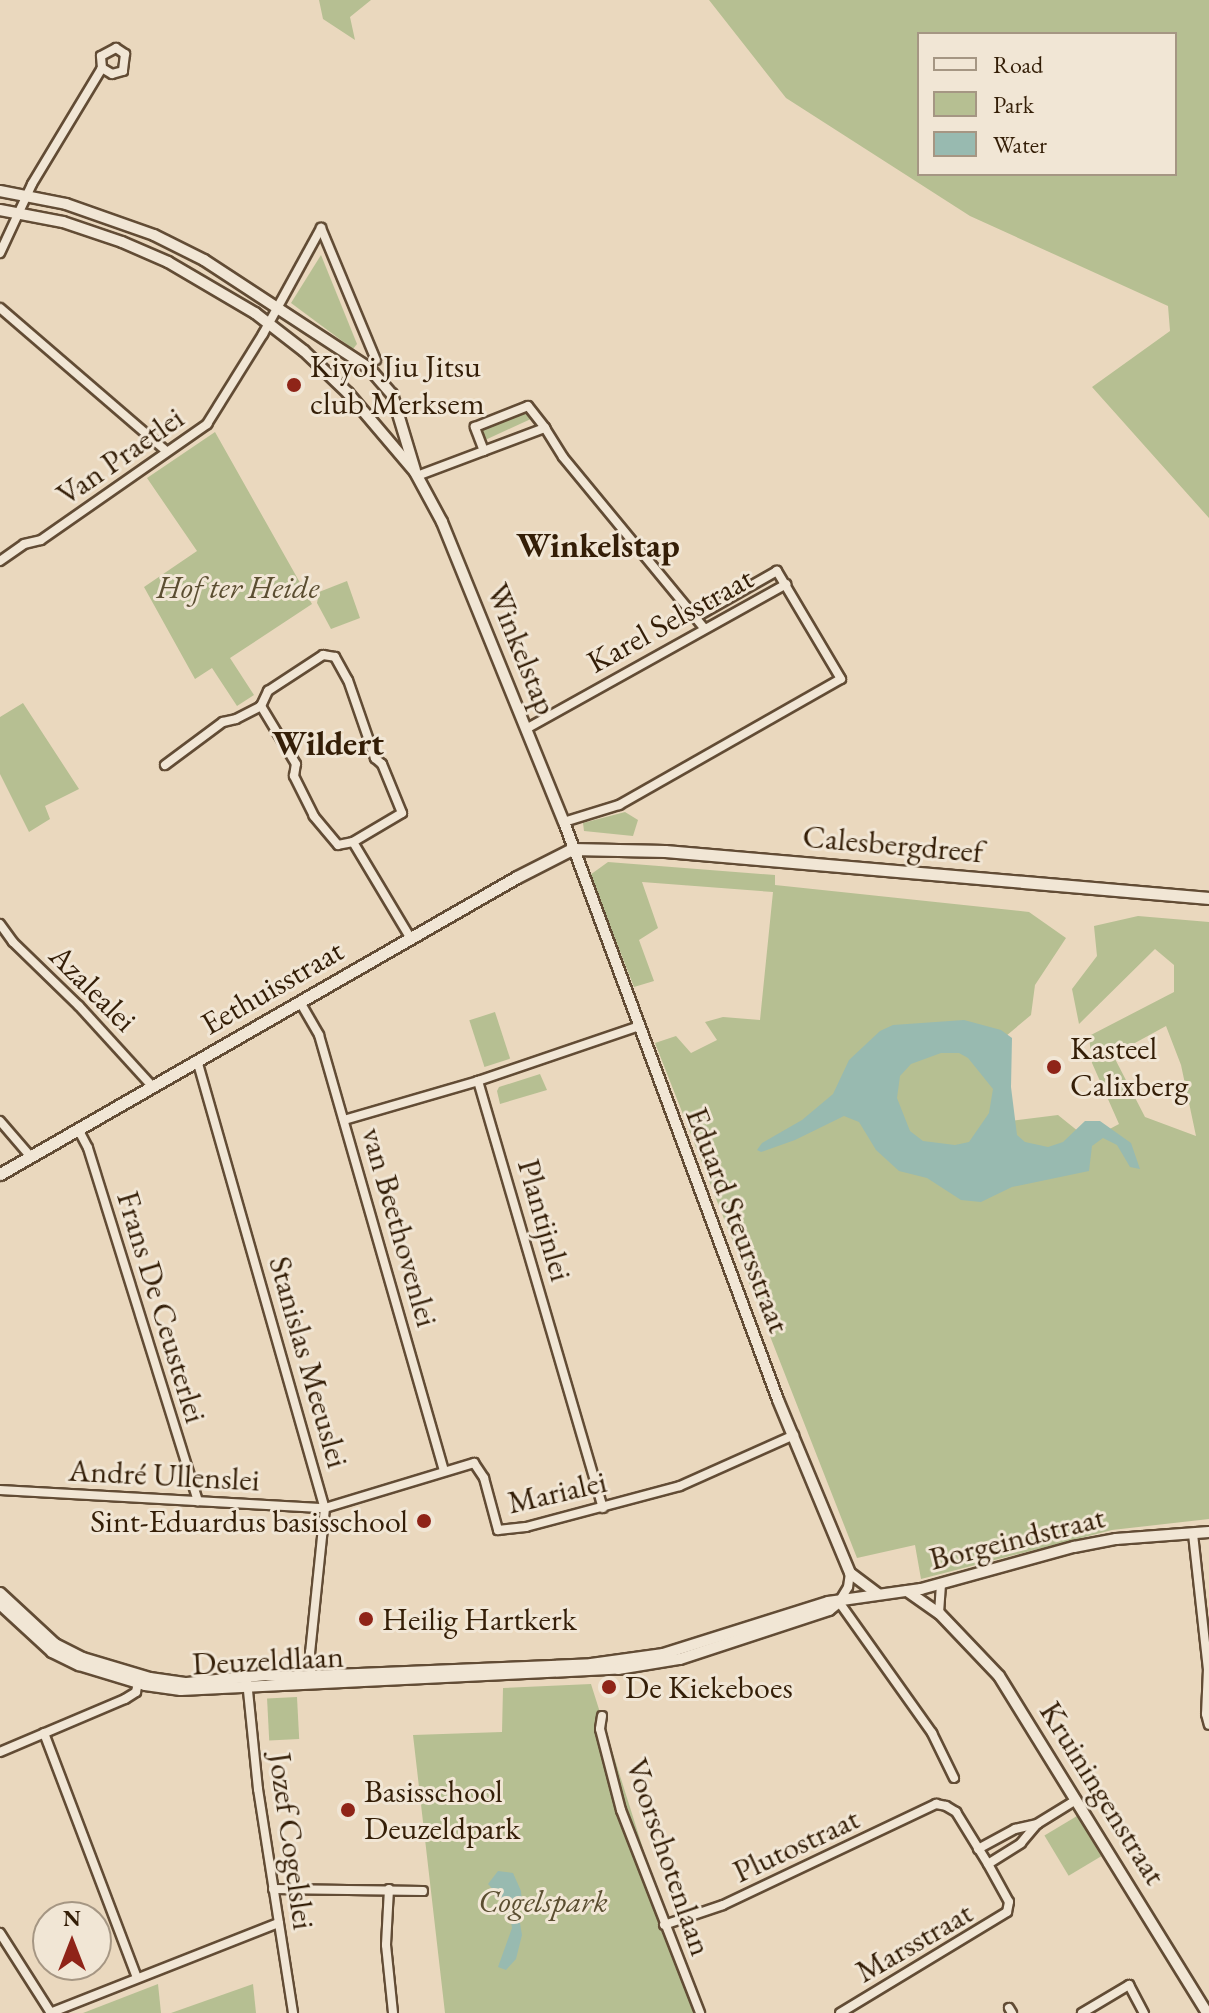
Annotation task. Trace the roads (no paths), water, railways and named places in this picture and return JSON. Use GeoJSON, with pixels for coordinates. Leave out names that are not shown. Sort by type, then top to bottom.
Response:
{"type":"FeatureCollection","features":[{"type":"Feature","properties":{"kind":"main road","name":"Calesbergdreef"},"geometry":{"type":"LineString","coordinates":[[572,849],[665,851],[1209,898]]}},
{"type":"Feature","properties":{"kind":"main road","name":"Eethuisstraat"},"geometry":{"type":"LineString","coordinates":[[0,1174],[572,849]]}},
{"type":"Feature","properties":{"kind":"street"},"geometry":{"type":"LineString","coordinates":[[0,253],[27,195],[102,68]]}},
{"type":"Feature","properties":{"kind":"street","name":"Winkelstap"},"geometry":{"type":"LineString","coordinates":[[0,191],[27,195],[114,219],[154,235],[204,260],[277,307],[382,380],[392,394],[416,474]]}},
{"type":"Feature","properties":{"kind":"street","name":"Winkelstap"},"geometry":{"type":"LineString","coordinates":[[0,210],[63,222],[157,257],[200,278],[269,323],[348,393],[416,474],[442,522],[564,822],[572,849]]}},
{"type":"Feature","properties":{"kind":"street"},"geometry":{"type":"LineString","coordinates":[[277,307],[321,228],[376,360]]}},
{"type":"Feature","properties":{"kind":"street","name":"Van Praetlei"},"geometry":{"type":"LineString","coordinates":[[0,561],[24,544],[50,533],[207,424],[277,307]]}},
{"type":"Feature","properties":{"kind":"street"},"geometry":{"type":"LineString","coordinates":[[0,308],[166,451]]}},
{"type":"Feature","properties":{"kind":"street"},"geometry":{"type":"LineString","coordinates":[[484,451],[475,427],[528,406],[563,457],[703,627]]}},
{"type":"Feature","properties":{"kind":"street"},"geometry":{"type":"LineString","coordinates":[[416,474],[545,428]]}},
{"type":"Feature","properties":{"kind":"street","name":"Karel Selsstraat"},"geometry":{"type":"LineString","coordinates":[[526,729],[703,627],[786,584],[777,571],[696,617]]}},
{"type":"Feature","properties":{"kind":"street"},"geometry":{"type":"LineString","coordinates":[[564,822],[619,805],[841,679],[786,584]]}},
{"type":"Feature","properties":{"kind":"street"},"geometry":{"type":"LineString","coordinates":[[165,765],[223,722],[261,706],[268,691],[323,655],[335,657],[357,700],[375,758],[382,764],[402,813],[353,842],[338,845],[314,816],[294,776],[296,764],[261,706]]}},
{"type":"Feature","properties":{"kind":"street"},"geometry":{"type":"LineString","coordinates":[[353,842],[411,939]]}},
{"type":"Feature","properties":{"kind":"street","name":"Eduard Steursstraat"},"geometry":{"type":"LineString","coordinates":[[572,849],[637,1027],[850,1573]]}},
{"type":"Feature","properties":{"kind":"street","name":"Azalealei"},"geometry":{"type":"LineString","coordinates":[[0,924],[13,942],[79,1006],[152,1086]]}},
{"type":"Feature","properties":{"kind":"street","name":"van Beethovenlei"},"geometry":{"type":"LineString","coordinates":[[300,1002],[319,1035],[444,1470]]}},
{"type":"Feature","properties":{"kind":"street"},"geometry":{"type":"LineString","coordinates":[[344,1120],[478,1081],[637,1027]]}},
{"type":"Feature","properties":{"kind":"street","name":"Stanislas Meeuslei"},"geometry":{"type":"LineString","coordinates":[[197,1060],[325,1508],[310,1652],[312,1680]]}},
{"type":"Feature","properties":{"kind":"street","name":"Plantijnlei"},"geometry":{"type":"LineString","coordinates":[[478,1081],[603,1508]]}},
{"type":"Feature","properties":{"kind":"street"},"geometry":{"type":"LineString","coordinates":[[0,1121],[31,1157]]}},
{"type":"Feature","properties":{"kind":"street","name":"Frans De Ceusterlei"},"geometry":{"type":"LineString","coordinates":[[78,1129],[88,1148],[198,1501]]}},
{"type":"Feature","properties":{"kind":"street","name":"Marialei"},"geometry":{"type":"LineString","coordinates":[[325,1508],[474,1463],[484,1478],[498,1530],[603,1508],[680,1486],[794,1435]]}},
{"type":"Feature","properties":{"kind":"street","name":"André Ullenslei"},"geometry":{"type":"LineString","coordinates":[[0,1490],[325,1508]]}},
{"type":"Feature","properties":{"kind":"street","name":"Borgeindstraat"},"geometry":{"type":"LineString","coordinates":[[839,1602],[907,1591],[1116,1539],[1209,1532]]}},
{"type":"Feature","properties":{"kind":"street"},"geometry":{"type":"LineString","coordinates":[[1193,1534],[1209,1669],[1209,1725]]}},
{"type":"Feature","properties":{"kind":"street"},"geometry":{"type":"LineString","coordinates":[[878,1594],[850,1573],[848,1587],[839,1602],[932,1733],[954,1778]]}},
{"type":"Feature","properties":{"kind":"street"},"geometry":{"type":"LineString","coordinates":[[939,1613],[941,1583]]}},
{"type":"Feature","properties":{"kind":"street","name":"Kruiningenstraat"},"geometry":{"type":"LineString","coordinates":[[907,1591],[939,1613],[999,1676],[1207,2013]]}},
{"type":"Feature","properties":{"kind":"street","name":"Deuzeldlaan"},"geometry":{"type":"LineString","coordinates":[[0,1593],[55,1644],[139,1679]]}},
{"type":"Feature","properties":{"kind":"street","name":"Deuzeldlaan"},"geometry":{"type":"LineString","coordinates":[[0,1604],[52,1652],[79,1665],[181,1690],[247,1682],[618,1669],[699,1648],[828,1602],[839,1602]]}},
{"type":"Feature","properties":{"kind":"street"},"geometry":{"type":"LineString","coordinates":[[0,1752],[125,1699],[136,1692],[139,1679]]}},
{"type":"Feature","properties":{"kind":"street","name":"Jozef Cogelslei"},"geometry":{"type":"LineString","coordinates":[[247,1682],[273,1889],[293,2013]]}},
{"type":"Feature","properties":{"kind":"street","name":"Voorschotenlaan"},"geometry":{"type":"LineString","coordinates":[[602,1716],[600,1729],[621,1810],[700,2013]]}},
{"type":"Feature","properties":{"kind":"street"},"geometry":{"type":"LineString","coordinates":[[44,1733],[137,1978]]}},
{"type":"Feature","properties":{"kind":"street","name":"Marsstraat"},"geometry":{"type":"LineString","coordinates":[[988,1864],[1021,1843],[1037,1824],[1076,1800]]}},
{"type":"Feature","properties":{"kind":"street","name":"Plutostraat"},"geometry":{"type":"LineString","coordinates":[[664,1925],[723,1905],[936,1804],[946,1806]]}},
{"type":"Feature","properties":{"kind":"street","name":"Marsstraat"},"geometry":{"type":"LineString","coordinates":[[840,2013],[1007,1912],[1009,1902],[988,1864],[956,1812],[946,1806]]}},
{"type":"Feature","properties":{"kind":"street","name":"Marsstraat"},"geometry":{"type":"LineString","coordinates":[[978,1849],[1015,1829],[1037,1824]]}},
{"type":"Feature","properties":{"kind":"street"},"geometry":{"type":"LineString","coordinates":[[273,1889],[423,1891]]}},
{"type":"Feature","properties":{"kind":"street"},"geometry":{"type":"LineString","coordinates":[[389,1889],[386,1945],[393,2013]]}},
{"type":"Feature","properties":{"kind":"street"},"geometry":{"type":"LineString","coordinates":[[0,1933],[51,2013],[279,1923]]}},
{"type":"Feature","properties":{"kind":"street"},"geometry":{"type":"LineString","coordinates":[[1082,2013],[1129,1985],[1144,2013]]}},
{"type":"Feature","properties":{"kind":"water"},"geometry":{"type":"Polygon","coordinates":[[[964,1020],[1001,1030],[1012,1038],[1011,1087],[1017,1135],[1025,1142],[1048,1147],[1063,1142],[1085,1121],[1100,1121],[1131,1143],[1140,1169],[1130,1167],[1117,1145],[1103,1138],[1092,1146],[1089,1171],[1012,1187],[981,1202],[961,1200],[927,1178],[899,1171],[876,1150],[859,1122],[844,1116],[795,1140],[761,1152],[757,1150],[762,1143],[802,1120],[833,1094],[849,1060],[880,1031],[893,1025],[964,1020]],[[941,1053],[911,1064],[900,1076],[897,1098],[910,1131],[923,1141],[955,1145],[969,1142],[989,1113],[993,1089],[968,1058],[959,1053],[941,1053]]]}},
{"type":"Feature","properties":{"kind":"water"},"geometry":{"type":"Polygon","coordinates":[[[498,1871],[513,1873],[521,1891],[522,1903],[517,1905],[522,1935],[516,1959],[506,1970],[498,1967],[512,1928],[508,1906],[488,1884],[498,1871]]]}},
{"type":"Feature","properties":{"kind":"place","name":"Kiyoi Jiu Jitsu club Merksem"},"geometry":{"type":"Point","coordinates":[294,385]}},
{"type":"Feature","properties":{"kind":"place","name":"Kasteel Calixberg"},"geometry":{"type":"Point","coordinates":[1054,1067]}},
{"type":"Feature","properties":{"kind":"place","name":"Sint-Eduardus basisschool"},"geometry":{"type":"Point","coordinates":[424,1521]}},
{"type":"Feature","properties":{"kind":"place","name":"Heilig Hartkerk"},"geometry":{"type":"Point","coordinates":[366,1619]}},
{"type":"Feature","properties":{"kind":"place","name":"De Kiekeboes"},"geometry":{"type":"Point","coordinates":[609,1687]}},
{"type":"Feature","properties":{"kind":"place","name":"Basisschool Deuzeldpark"},"geometry":{"type":"Point","coordinates":[348,1810]}},
{"type":"Feature","properties":{"kind":"district","name":"Winkelstap"},"geometry":{"type":"Point","coordinates":[598,546]}},
{"type":"Feature","properties":{"kind":"district","name":"Wildert"},"geometry":{"type":"Point","coordinates":[328,744]}},
{"type":"Feature","properties":{"kind":"park label","name":"Hof ter Heide"},"geometry":{"type":"Point","coordinates":[238,587]}},
{"type":"Feature","properties":{"kind":"park label","name":"Cogelspark"},"geometry":{"type":"Point","coordinates":[543,1901]}}]}
